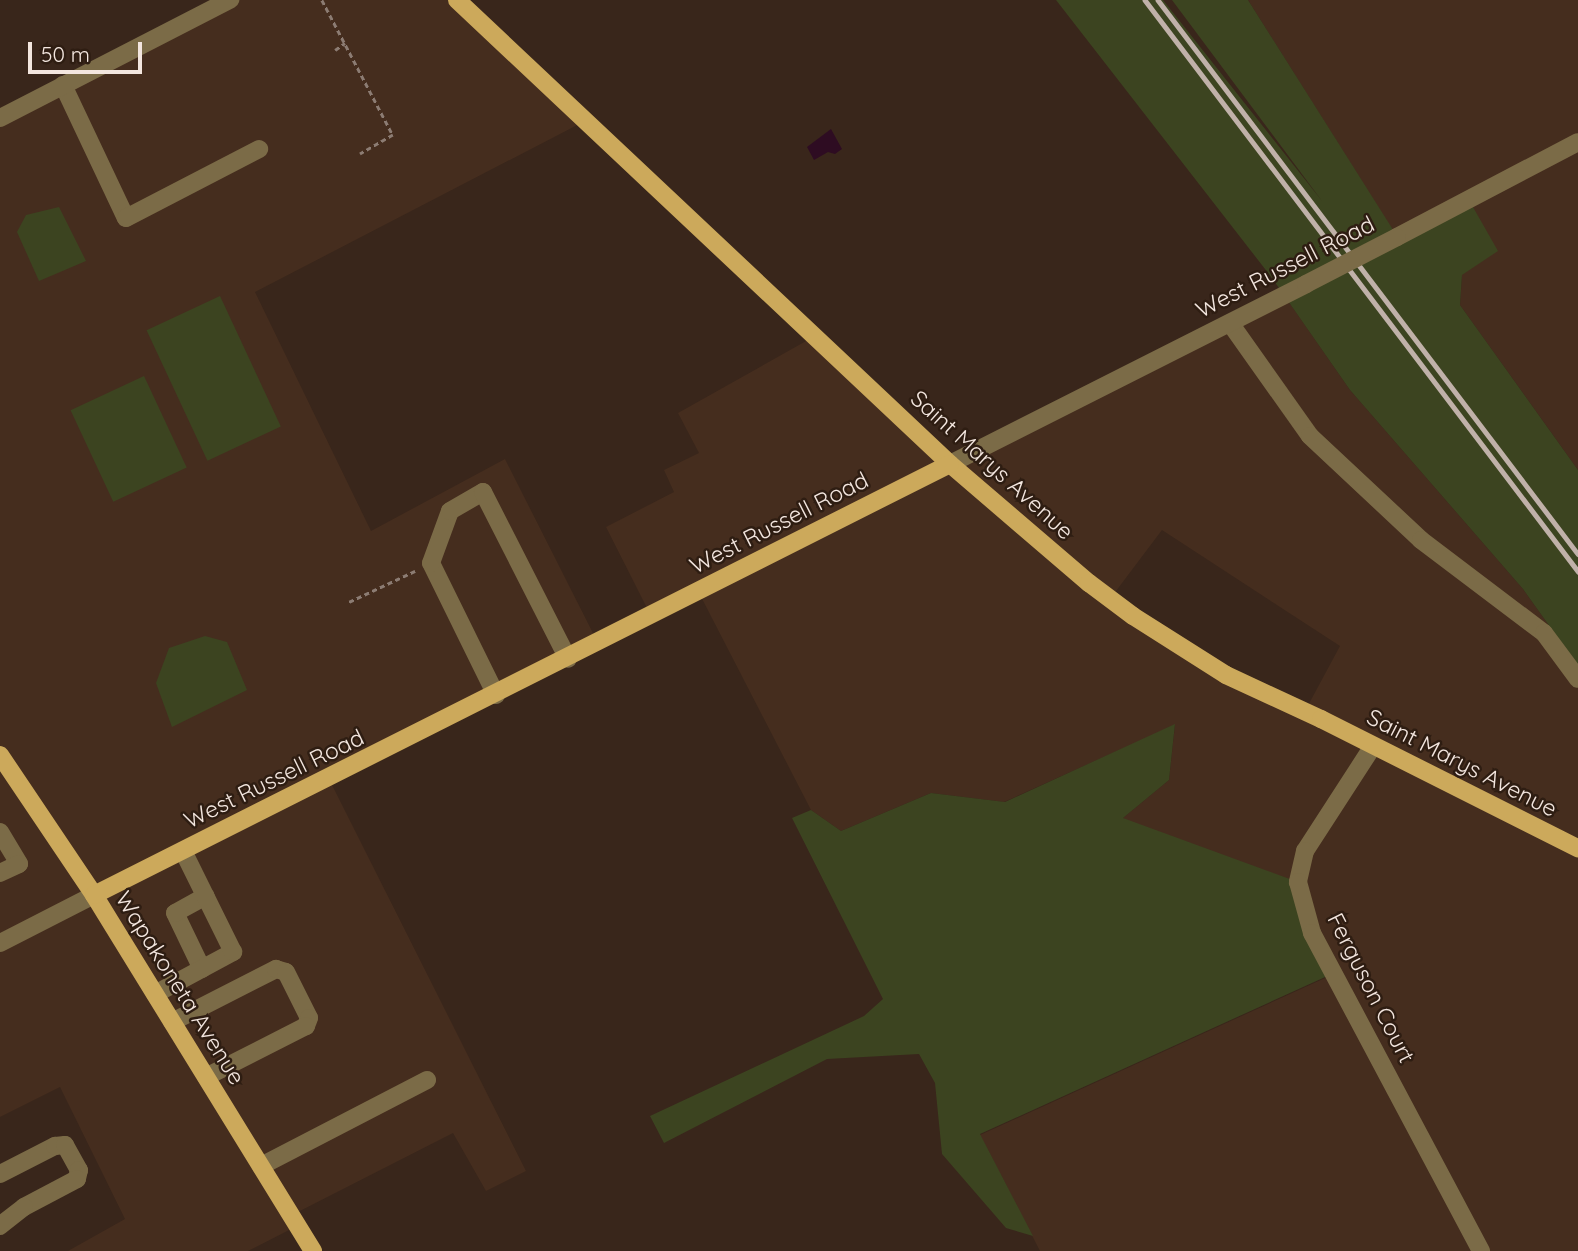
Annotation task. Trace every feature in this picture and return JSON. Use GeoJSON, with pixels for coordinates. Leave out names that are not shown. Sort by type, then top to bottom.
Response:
{"type":"FeatureCollection","features":[{"type":"Feature","properties":{"kind":"main road","name":"Saint Marys Avenue"},"geometry":{"type":"LineString","coordinates":[[457,0],[950,464],[1069,567],[1133,616],[1226,675],[1578,848]]}},
{"type":"Feature","properties":{"kind":"main road","name":"West Russell Road"},"geometry":{"type":"LineString","coordinates":[[94,895],[568,659],[950,464]]}},
{"type":"Feature","properties":{"kind":"main road","name":"Wapakoneta Avenue"},"geometry":{"type":"LineString","coordinates":[[3,766],[94,895],[313,1251]]}},
{"type":"Feature","properties":{"kind":"street"},"geometry":{"type":"LineString","coordinates":[[0,118],[230,0]]}},
{"type":"Feature","properties":{"kind":"street"},"geometry":{"type":"LineString","coordinates":[[63,85],[126,218],[258,149]]}},
{"type":"Feature","properties":{"kind":"street","name":"West Russell Road"},"geometry":{"type":"LineString","coordinates":[[950,464],[1230,323],[1578,142]]}},
{"type":"Feature","properties":{"kind":"street"},"geometry":{"type":"LineString","coordinates":[[1230,323],[1310,436],[1421,540],[1544,633],[1578,679]]}},
{"type":"Feature","properties":{"kind":"street"},"geometry":{"type":"LineString","coordinates":[[496,695],[431,563],[450,510],[483,492],[568,659]]}},
{"type":"Feature","properties":{"kind":"street","name":"Ferguson Court"},"geometry":{"type":"LineString","coordinates":[[1373,746],[1305,851],[1298,882],[1312,933],[1481,1251]]}},
{"type":"Feature","properties":{"kind":"street"},"geometry":{"type":"LineString","coordinates":[[0,832],[19,864],[0,873]]}},
{"type":"Feature","properties":{"kind":"street"},"geometry":{"type":"LineString","coordinates":[[155,993],[233,952],[183,851]]}},
{"type":"Feature","properties":{"kind":"street","name":"West Russell Road"},"geometry":{"type":"LineString","coordinates":[[0,943],[94,895]]}},
{"type":"Feature","properties":{"kind":"street"},"geometry":{"type":"LineString","coordinates":[[202,969],[175,913],[206,896]]}},
{"type":"Feature","properties":{"kind":"street"},"geometry":{"type":"LineString","coordinates":[[172,1022],[276,969],[286,972],[309,1018],[306,1026],[206,1077]]}},
{"type":"Feature","properties":{"kind":"street"},"geometry":{"type":"LineString","coordinates":[[261,1166],[427,1080]]}},
{"type":"Feature","properties":{"kind":"street"},"geometry":{"type":"LineString","coordinates":[[0,1174],[55,1146],[65,1145],[79,1170],[77,1179],[24,1208],[0,1226]]}},
{"type":"Feature","properties":{"kind":"path"},"geometry":{"type":"LineString","coordinates":[[322,0],[393,135],[360,153]]}},
{"type":"Feature","properties":{"kind":"path"},"geometry":{"type":"LineString","coordinates":[[335,50],[345,43]]}},
{"type":"Feature","properties":{"kind":"path"},"geometry":{"type":"LineString","coordinates":[[349,602],[431,563]]}},
{"type":"Feature","properties":{"kind":"shaded area"},"geometry":{"type":"Polygon","coordinates":[[[230,0],[456,0],[585,121],[255,292],[371,531],[505,459],[598,643],[329,779],[526,1171],[486,1191],[453,1133],[292,1215],[297,1226],[248,1251],[68,1251],[125,1219],[60,1087],[0,1117],[0,118],[230,0]]]}},
{"type":"Feature","properties":{"kind":"shaded area"},"geometry":{"type":"Polygon","coordinates":[[[1248,0],[1578,0],[1578,470],[1460,305],[1462,275],[1397,237],[1248,0]]]}},
{"type":"Feature","properties":{"kind":"shaded area"},"geometry":{"type":"Polygon","coordinates":[[[831,129],[842,149],[835,154],[828,152],[814,160],[807,147],[831,129]]]}},
{"type":"Feature","properties":{"kind":"shaded area"},"geometry":{"type":"Polygon","coordinates":[[[1284,295],[1350,390],[1523,589],[1578,666],[1578,1251],[1040,1251],[980,1135],[1334,974],[1123,818],[1169,780],[1175,725],[1004,802],[931,793],[841,831],[811,810],[698,591],[651,616],[606,527],[674,492],[664,470],[699,453],[678,413],[815,336],[950,464],[1284,295]],[[1162,530],[1110,599],[1305,711],[1340,646],[1162,530]]]}},
{"type":"Feature","properties":{"kind":"green space"},"geometry":{"type":"Polygon","coordinates":[[[1056,0],[1163,0],[1322,201],[1172,0],[1248,0],[1397,236],[1469,200],[1498,251],[1462,275],[1460,305],[1578,470],[1578,666],[1523,589],[1350,390],[1272,278],[1056,0]]]}},
{"type":"Feature","properties":{"kind":"green space"},"geometry":{"type":"Polygon","coordinates":[[[59,207],[86,261],[39,281],[17,232],[26,215],[59,207]]]}},
{"type":"Feature","properties":{"kind":"green space"},"geometry":{"type":"Polygon","coordinates":[[[220,296],[281,427],[207,461],[147,330],[220,296]]]}},
{"type":"Feature","properties":{"kind":"green space"},"geometry":{"type":"Polygon","coordinates":[[[144,376],[187,468],[113,502],[71,410],[144,376]]]}},
{"type":"Feature","properties":{"kind":"green space"},"geometry":{"type":"Polygon","coordinates":[[[205,636],[227,642],[247,690],[172,727],[156,683],[169,648],[205,636]]]}},
{"type":"Feature","properties":{"kind":"green space"},"geometry":{"type":"Polygon","coordinates":[[[1175,724],[1169,780],[1123,818],[1298,882],[1334,973],[980,1134],[1033,1236],[1006,1228],[942,1154],[935,1083],[919,1054],[827,1059],[664,1143],[650,1116],[864,1016],[883,999],[792,818],[811,810],[841,831],[931,793],[1005,802],[1175,724]]]}},
{"type":"Feature","properties":{"kind":"railway"},"geometry":{"type":"LineString","coordinates":[[1145,0],[1578,571]]}},
{"type":"Feature","properties":{"kind":"railway"},"geometry":{"type":"LineString","coordinates":[[1158,0],[1578,554]]}}]}
